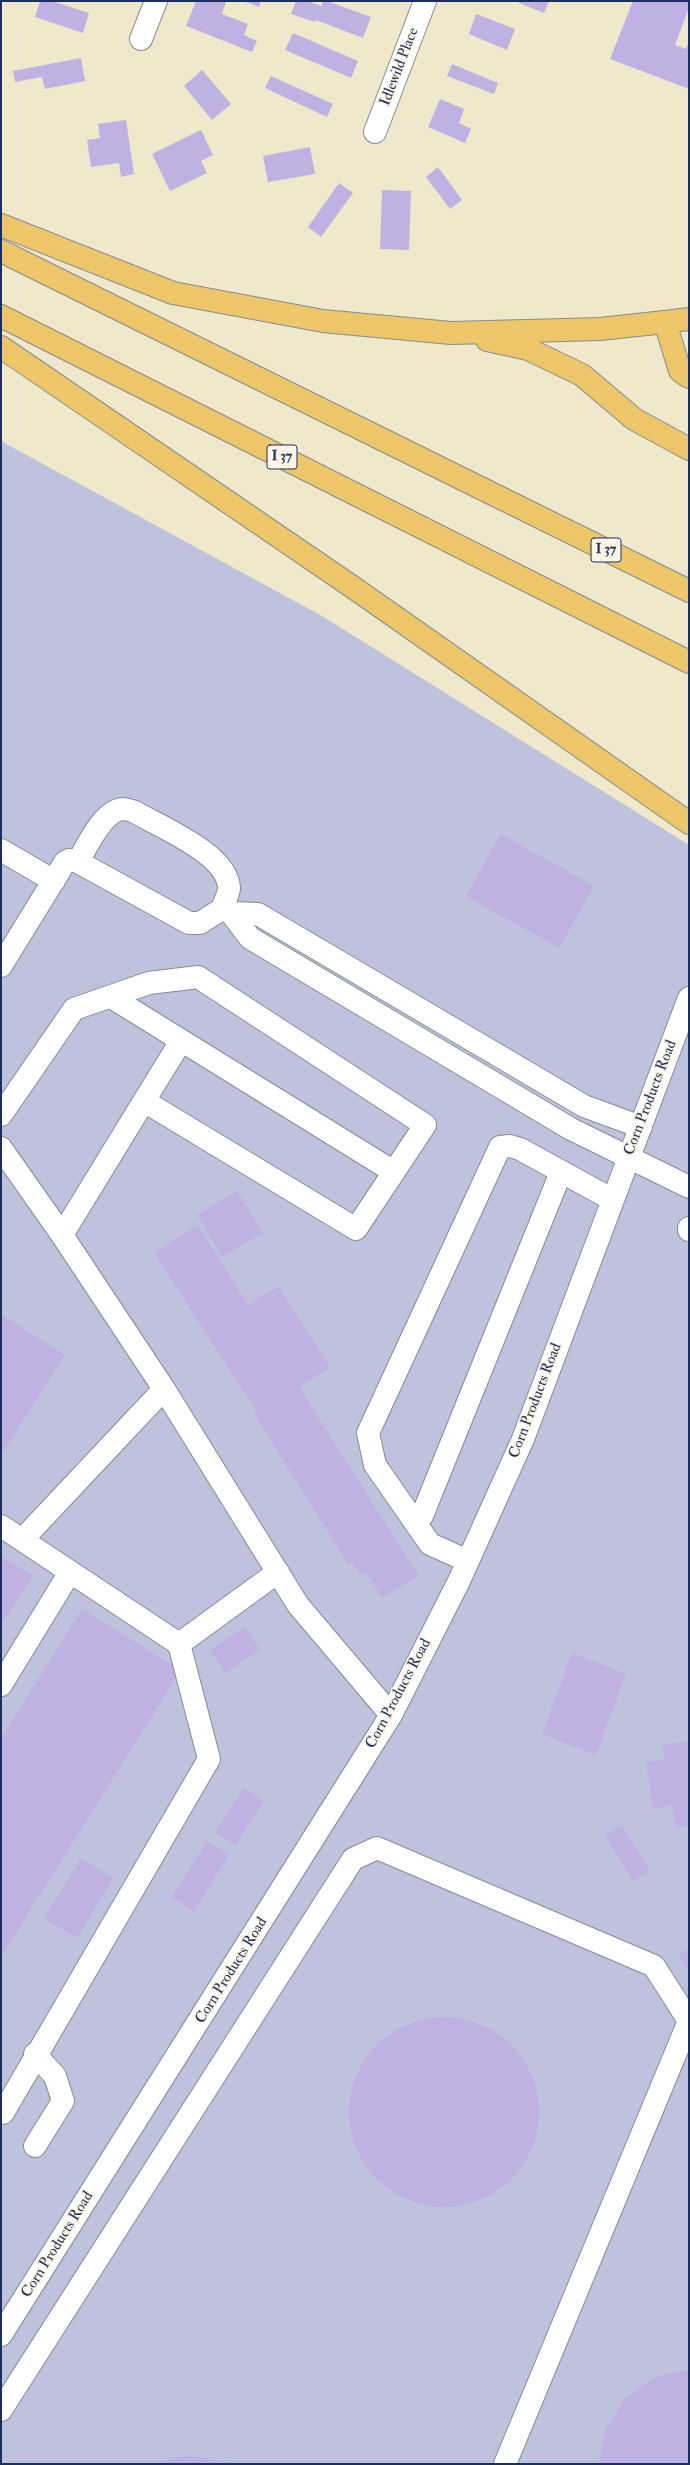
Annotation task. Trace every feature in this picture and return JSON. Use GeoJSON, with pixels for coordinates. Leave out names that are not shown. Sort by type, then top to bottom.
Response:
{"type":"FeatureCollection","features":[{"type":"Feature","properties":{"kind":"main road"},"geometry":{"type":"LineString","coordinates":[[1,225],[173,293],[323,321],[451,333],[528,349],[582,375],[634,419],[689,449]]}},
{"type":"Feature","properties":{"kind":"main road","name":"I 37"},"geometry":{"type":"LineString","coordinates":[[1,251],[689,591]]}},
{"type":"Feature","properties":{"kind":"main road","name":"I 37"},"geometry":{"type":"LineString","coordinates":[[1,316],[689,662]]}},
{"type":"Feature","properties":{"kind":"main road"},"geometry":{"type":"LineString","coordinates":[[451,333],[600,329],[689,319]]}},
{"type":"Feature","properties":{"kind":"main road"},"geometry":{"type":"LineString","coordinates":[[665,322],[680,371],[689,377]]}},
{"type":"Feature","properties":{"kind":"main road"},"geometry":{"type":"LineString","coordinates":[[1,347],[354,588],[689,823]]}},
{"type":"Feature","properties":{"kind":"street"},"geometry":{"type":"LineString","coordinates":[[141,40],[156,1]]}},
{"type":"Feature","properties":{"kind":"street","name":"Idlewild Place"},"geometry":{"type":"LineString","coordinates":[[375,132],[425,1]]}},
{"type":"Feature","properties":{"kind":"street"},"geometry":{"type":"LineString","coordinates":[[78,862],[96,828],[113,813],[123,809],[205,851],[223,869],[228,888],[227,911],[250,938],[571,1129],[628,1159],[689,1187]]}},
{"type":"Feature","properties":{"kind":"street"},"geometry":{"type":"LineString","coordinates":[[1,850],[54,881]]}},
{"type":"Feature","properties":{"kind":"street"},"geometry":{"type":"LineString","coordinates":[[1,966],[65,862],[69,860],[78,862],[189,923],[200,923],[227,911],[258,914],[584,1106],[641,1127]]}},
{"type":"Feature","properties":{"kind":"street"},"geometry":{"type":"LineString","coordinates":[[1,1115],[74,1009],[149,984],[198,977],[424,1125],[356,1230],[144,1101]]}},
{"type":"Feature","properties":{"kind":"street"},"geometry":{"type":"LineString","coordinates":[[112,997],[394,1172]]}},
{"type":"Feature","properties":{"kind":"street","name":"Corn Products Road"},"geometry":{"type":"LineString","coordinates":[[1,2335],[391,1715],[468,1561],[523,1439],[628,1159],[685,1021],[689,998]]}},
{"type":"Feature","properties":{"kind":"street"},"geometry":{"type":"LineString","coordinates":[[62,1235],[181,1041]]}},
{"type":"Feature","properties":{"kind":"street"},"geometry":{"type":"LineString","coordinates":[[468,1561],[430,1544],[375,1465],[368,1433],[500,1148],[510,1146],[520,1149],[613,1200]]}},
{"type":"Feature","properties":{"kind":"street"},"geometry":{"type":"LineString","coordinates":[[1,1148],[62,1235],[164,1389],[298,1605],[391,1715]]}},
{"type":"Feature","properties":{"kind":"street"},"geometry":{"type":"LineString","coordinates":[[415,1522],[422,1516],[561,1172]]}},
{"type":"Feature","properties":{"kind":"street"},"geometry":{"type":"LineString","coordinates":[[22,1540],[164,1389]]}},
{"type":"Feature","properties":{"kind":"street"},"geometry":{"type":"LineString","coordinates":[[1,1526],[179,1644],[209,1759],[2,2114]]}},
{"type":"Feature","properties":{"kind":"street"},"geometry":{"type":"LineString","coordinates":[[1,1685],[70,1572]]}},
{"type":"Feature","properties":{"kind":"street"},"geometry":{"type":"LineString","coordinates":[[179,1644],[278,1572]]}},
{"type":"Feature","properties":{"kind":"street"},"geometry":{"type":"LineString","coordinates":[[1,2410],[353,1859],[376,1848],[654,1966],[689,2021],[505,2464]]}},
{"type":"Feature","properties":{"kind":"street"},"geometry":{"type":"LineString","coordinates":[[35,2146],[63,2101],[55,2076],[36,2054]]}},
{"type":"Feature","properties":{"kind":"shaded area"},"geometry":{"type":"Polygon","coordinates":[[[1,441],[322,616],[689,845],[689,2464],[1,2464],[1,441]]]}},
{"type":"Feature","properties":{"kind":"building"},"geometry":{"type":"Polygon","coordinates":[[[40,1],[52,1],[89,13],[83,33],[35,17],[40,1]]]}},
{"type":"Feature","properties":{"kind":"building"},"geometry":{"type":"Polygon","coordinates":[[[196,1],[226,2],[222,14],[248,24],[244,35],[257,41],[252,52],[186,26],[196,1]]]}},
{"type":"Feature","properties":{"kind":"building"},"geometry":{"type":"Polygon","coordinates":[[[243,1],[261,1],[259,7],[243,1]]]}},
{"type":"Feature","properties":{"kind":"building"},"geometry":{"type":"Polygon","coordinates":[[[296,1],[307,1],[321,6],[323,1],[327,1],[371,17],[363,38],[316,20],[315,22],[291,14],[296,1]]]}},
{"type":"Feature","properties":{"kind":"building"},"geometry":{"type":"Polygon","coordinates":[[[514,1],[549,1],[544,13],[514,1]]]}},
{"type":"Feature","properties":{"kind":"building"},"geometry":{"type":"Polygon","coordinates":[[[633,1],[689,1],[689,8],[675,45],[686,49],[689,41],[689,89],[610,59],[633,1]]]}},
{"type":"Feature","properties":{"kind":"building"},"geometry":{"type":"Polygon","coordinates":[[[476,14],[515,29],[507,50],[469,34],[476,14]]]}},
{"type":"Feature","properties":{"kind":"building"},"geometry":{"type":"Polygon","coordinates":[[[293,33],[358,61],[351,78],[285,50],[293,33]]]}},
{"type":"Feature","properties":{"kind":"building"},"geometry":{"type":"Polygon","coordinates":[[[81,58],[85,81],[45,89],[42,77],[15,82],[13,71],[81,58]]]}},
{"type":"Feature","properties":{"kind":"building"},"geometry":{"type":"Polygon","coordinates":[[[452,64],[498,83],[494,94],[447,76],[452,64]]]}},
{"type":"Feature","properties":{"kind":"building"},"geometry":{"type":"Polygon","coordinates":[[[202,70],[231,104],[212,120],[184,86],[202,70]]]}},
{"type":"Feature","properties":{"kind":"building"},"geometry":{"type":"Polygon","coordinates":[[[271,76],[333,104],[327,117],[265,88],[271,76]]]}},
{"type":"Feature","properties":{"kind":"building"},"geometry":{"type":"Polygon","coordinates":[[[440,99],[464,109],[459,123],[471,129],[465,143],[428,127],[440,99]]]}},
{"type":"Feature","properties":{"kind":"building"},"geometry":{"type":"Polygon","coordinates":[[[126,120],[134,174],[121,177],[119,163],[91,167],[87,140],[100,138],[98,124],[126,120]]]}},
{"type":"Feature","properties":{"kind":"building"},"geometry":{"type":"Polygon","coordinates":[[[201,130],[213,155],[201,161],[207,173],[170,191],[152,154],[201,130]]]}},
{"type":"Feature","properties":{"kind":"building"},"geometry":{"type":"Polygon","coordinates":[[[310,147],[315,174],[268,182],[263,156],[310,147]]]}},
{"type":"Feature","properties":{"kind":"building"},"geometry":{"type":"Polygon","coordinates":[[[438,167],[462,200],[450,209],[426,177],[438,167]]]}},
{"type":"Feature","properties":{"kind":"building"},"geometry":{"type":"Polygon","coordinates":[[[339,183],[353,193],[321,237],[308,227],[339,183]]]}},
{"type":"Feature","properties":{"kind":"building"},"geometry":{"type":"Polygon","coordinates":[[[382,190],[411,191],[409,250],[380,249],[382,190]]]}},
{"type":"Feature","properties":{"kind":"building"},"geometry":{"type":"Polygon","coordinates":[[[501,834],[594,886],[559,948],[466,896],[501,834]]]}},
{"type":"Feature","properties":{"kind":"building"},"geometry":{"type":"Polygon","coordinates":[[[237,1191],[263,1233],[222,1257],[197,1215],[237,1191]]]}},
{"type":"Feature","properties":{"kind":"building"},"geometry":{"type":"Polygon","coordinates":[[[198,1225],[248,1305],[278,1286],[330,1367],[299,1387],[419,1576],[382,1598],[366,1572],[361,1575],[352,1562],[348,1564],[254,1414],[257,1412],[154,1253],[198,1225]]]}},
{"type":"Feature","properties":{"kind":"building"},"geometry":{"type":"Polygon","coordinates":[[[1,1314],[65,1355],[1,1455],[1,1314]]]}},
{"type":"Feature","properties":{"kind":"building"},"geometry":{"type":"Polygon","coordinates":[[[1,1556],[33,1576],[1,1626],[1,1556]]]}},
{"type":"Feature","properties":{"kind":"building"},"geometry":{"type":"Polygon","coordinates":[[[82,1609],[181,1670],[1,1957],[1,1738],[82,1609]]]}},
{"type":"Feature","properties":{"kind":"building"},"geometry":{"type":"Polygon","coordinates":[[[245,1627],[260,1650],[225,1673],[210,1650],[245,1627]]]}},
{"type":"Feature","properties":{"kind":"building"},"geometry":{"type":"Polygon","coordinates":[[[572,1653],[626,1674],[596,1755],[542,1734],[572,1653]]]}},
{"type":"Feature","properties":{"kind":"building"},"geometry":{"type":"Polygon","coordinates":[[[689,1741],[689,1825],[676,1827],[672,1805],[653,1809],[646,1762],[665,1760],[662,1745],[689,1741]]]}},
{"type":"Feature","properties":{"kind":"building"},"geometry":{"type":"Polygon","coordinates":[[[244,1788],[264,1801],[235,1845],[215,1832],[244,1788]]]}},
{"type":"Feature","properties":{"kind":"building"},"geometry":{"type":"Polygon","coordinates":[[[622,1825],[650,1871],[633,1881],[605,1836],[622,1825]]]}},
{"type":"Feature","properties":{"kind":"building"},"geometry":{"type":"Polygon","coordinates":[[[207,1841],[229,1855],[194,1911],[172,1897],[207,1841]]]}},
{"type":"Feature","properties":{"kind":"building"},"geometry":{"type":"Polygon","coordinates":[[[81,1858],[114,1878],[77,1938],[44,1918],[81,1858]]]}},
{"type":"Feature","properties":{"kind":"building"},"geometry":{"type":"Polygon","coordinates":[[[689,1949],[689,1973],[678,1955],[689,1949]]]}},
{"type":"Feature","properties":{"kind":"building"},"geometry":{"type":"Polygon","coordinates":[[[453,2017],[463,2018],[489,2028],[505,2038],[518,2051],[532,2075],[538,2093],[538,2131],[532,2149],[518,2173],[505,2186],[481,2200],[463,2206],[435,2207],[425,2206],[399,2196],[383,2186],[370,2173],[356,2149],[350,2131],[349,2103],[350,2093],[360,2067],[370,2051],[383,2038],[407,2024],[425,2018],[453,2017]]]}},
{"type":"Feature","properties":{"kind":"building"},"geometry":{"type":"Polygon","coordinates":[[[689,2370],[689,2464],[599,2464],[605,2430],[625,2398],[655,2377],[689,2370]]]}},
{"type":"Feature","properties":{"kind":"building"},"geometry":{"type":"Polygon","coordinates":[[[188,2455],[232,2463],[232,2464],[151,2464],[188,2455]]]}}]}
